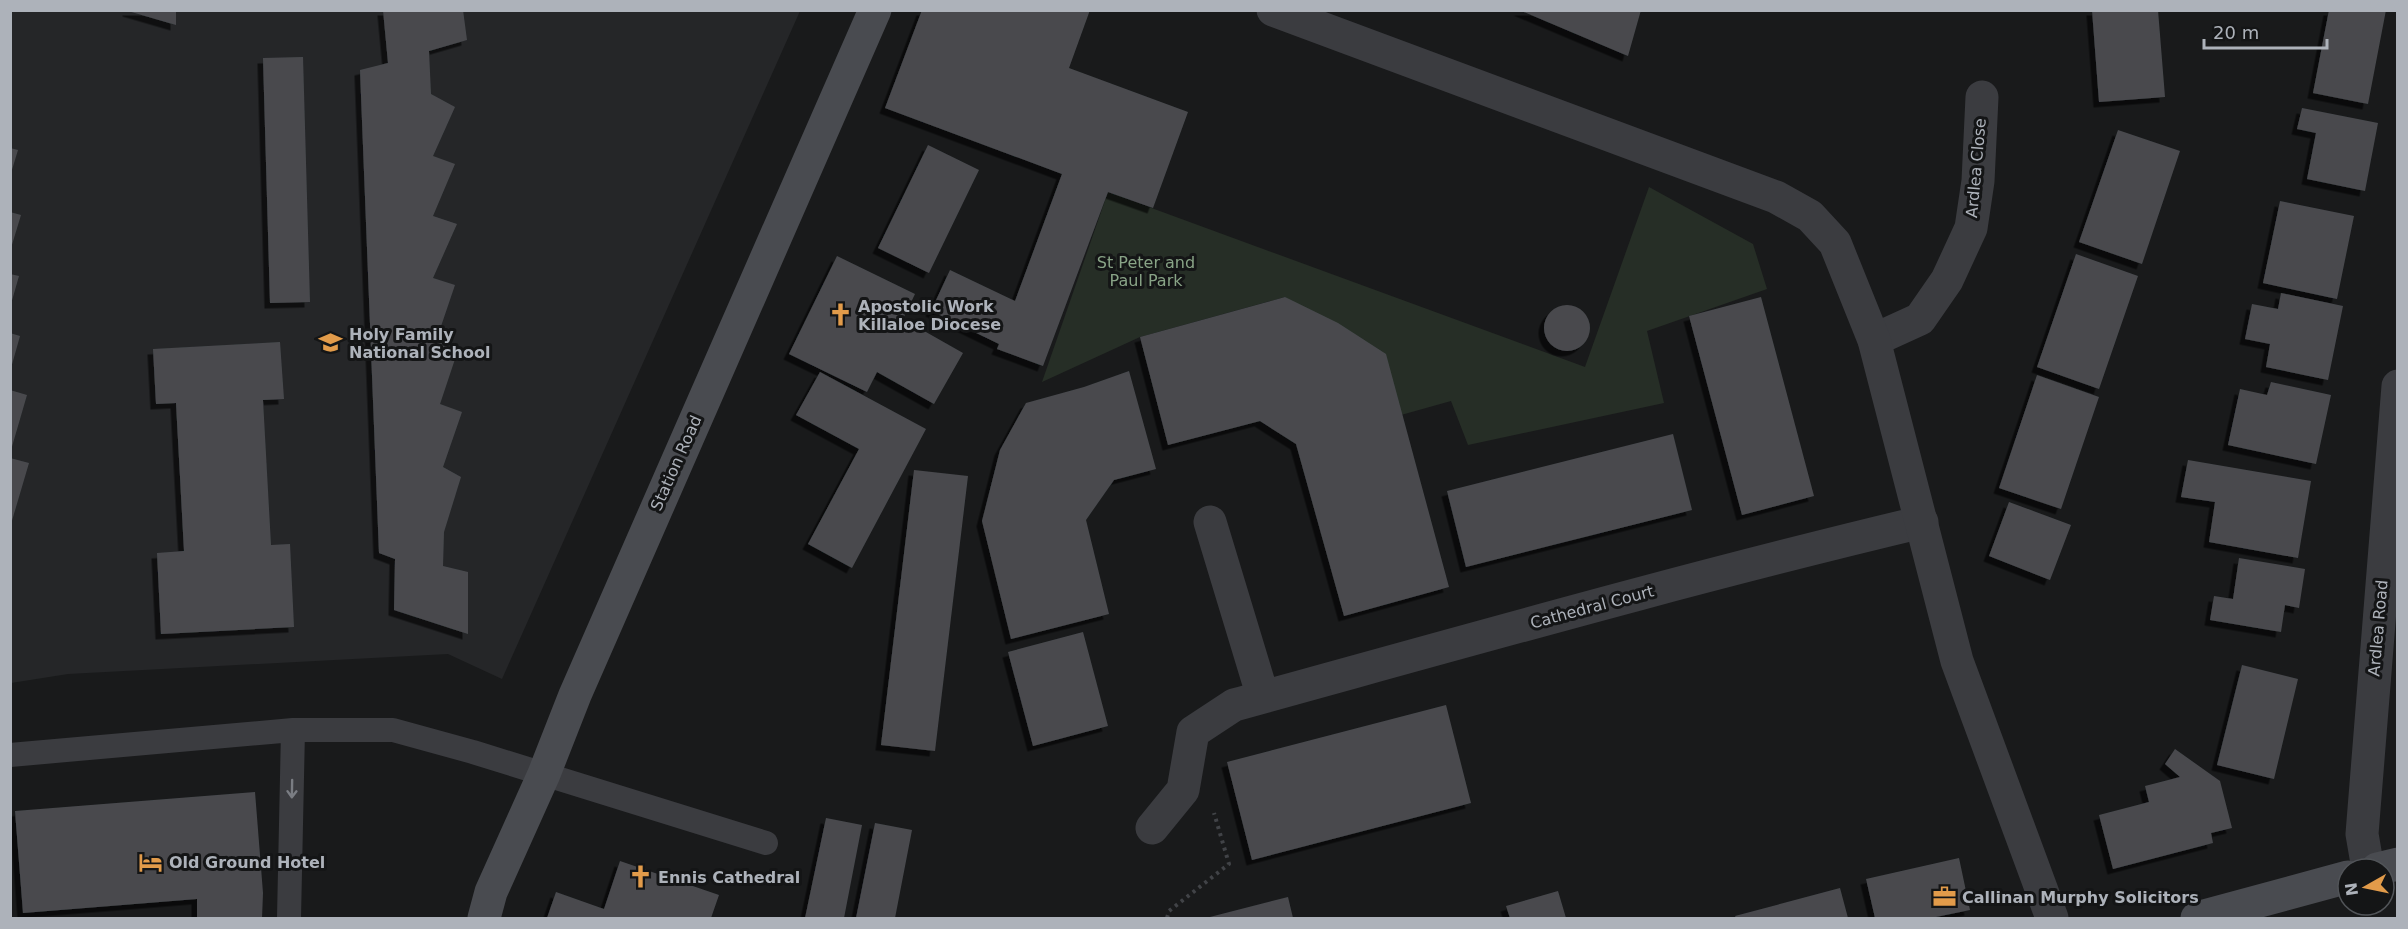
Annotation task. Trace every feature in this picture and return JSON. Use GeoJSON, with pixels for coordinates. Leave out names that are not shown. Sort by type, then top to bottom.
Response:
{"type":"FeatureCollection","features":[{"type":"Feature","properties":{"kind":"main road","name":"Station Road"},"geometry":{"type":"LineString","coordinates":[[484,918],[491,892],[544,774],[575,695],[875,10]]}},
{"type":"Feature","properties":{"kind":"main road"},"geometry":{"type":"LineString","coordinates":[[2197,918],[2336,880]]}},
{"type":"Feature","properties":{"kind":"street"},"geometry":{"type":"LineString","coordinates":[[1273,10],[1776,197],[1810,216],[1835,243],[1874,340],[1957,661],[2052,918]]}},
{"type":"Feature","properties":{"kind":"street","name":"Ardlea Close"},"geometry":{"type":"LineString","coordinates":[[1874,340],[1920,319],[1947,280],[1971,228],[1978,181],[1982,97]]}},
{"type":"Feature","properties":{"kind":"street","name":"Ardlea Road"},"geometry":{"type":"LineString","coordinates":[[2366,857],[2362,834],[2397,386]]}},
{"type":"Feature","properties":{"kind":"street"},"geometry":{"type":"LineString","coordinates":[[1210,522],[1263,697]]}},
{"type":"Feature","properties":{"kind":"street","name":"Cathedral Court"},"geometry":{"type":"LineString","coordinates":[[1152,828],[1183,790],[1193,732],[1234,705],[1591,606],[1922,522]]}},
{"type":"Feature","properties":{"kind":"lane"},"geometry":{"type":"LineString","coordinates":[[289,918],[293,730]]}},
{"type":"Feature","properties":{"kind":"lane"},"geometry":{"type":"LineString","coordinates":[[10,755],[293,730],[393,730],[766,843]]}},
{"type":"Feature","properties":{"kind":"path"},"geometry":{"type":"LineString","coordinates":[[1167,918],[1169,911],[1229,864],[1209,796],[1183,790]]}},
{"type":"Feature","properties":{"kind":"shaded area","name":"Holy Family National School"},"geometry":{"type":"Polygon","coordinates":[[[11,11],[800,11],[502,679],[448,654],[68,674],[11,683],[11,11]]]}},
{"type":"Feature","properties":{"kind":"green space","name":"St Peter and Paul Park"},"geometry":{"type":"Polygon","coordinates":[[[1649,187],[1753,244],[1767,289],[1647,331],[1664,403],[1468,445],[1451,401],[1401,415],[1285,297],[1140,337],[1042,382],[1108,192],[1585,367],[1649,187]]]}},
{"type":"Feature","properties":{"kind":"building"},"geometry":{"type":"Polygon","coordinates":[[[176,10],[176,25],[128,11],[176,10]]]}},
{"type":"Feature","properties":{"kind":"building"},"geometry":{"type":"Polygon","coordinates":[[[383,10],[463,10],[467,40],[429,51],[431,94],[455,107],[433,156],[455,164],[433,216],[457,224],[433,278],[455,285],[436,341],[458,350],[440,404],[462,412],[443,467],[461,477],[444,532],[443,566],[468,572],[468,634],[394,610],[395,559],[379,553],[360,70],[388,63],[383,10]]]}},
{"type":"Feature","properties":{"kind":"building"},"geometry":{"type":"Polygon","coordinates":[[[922,10],[1090,10],[1069,68],[1188,112],[1153,208],[1108,192],[1043,366],[997,349],[999,344],[931,311],[950,270],[1015,301],[1062,174],[885,108],[922,10]]]}},
{"type":"Feature","properties":{"kind":"building"},"geometry":{"type":"Polygon","coordinates":[[[1519,10],[1641,10],[1628,56],[1519,10]]]}},
{"type":"Feature","properties":{"kind":"building"},"geometry":{"type":"Polygon","coordinates":[[[2092,10],[2158,10],[2165,97],[2099,102],[2092,10]]]}},
{"type":"Feature","properties":{"kind":"building"},"geometry":{"type":"Polygon","coordinates":[[[2329,10],[2386,10],[2368,104],[2313,93],[2329,10]]]}},
{"type":"Feature","properties":{"kind":"building"},"geometry":{"type":"Polygon","coordinates":[[[303,57],[310,302],[270,303],[263,58],[303,57]]]}},
{"type":"Feature","properties":{"kind":"building"},"geometry":{"type":"Polygon","coordinates":[[[2302,108],[2378,123],[2365,191],[2307,179],[2316,133],[2297,129],[2302,108]]]}},
{"type":"Feature","properties":{"kind":"building"},"geometry":{"type":"Polygon","coordinates":[[[2118,130],[2180,151],[2142,264],[2079,242],[2118,130]]]}},
{"type":"Feature","properties":{"kind":"building"},"geometry":{"type":"Polygon","coordinates":[[[928,145],[979,170],[929,273],[878,248],[928,145]]]}},
{"type":"Feature","properties":{"kind":"building"},"geometry":{"type":"Polygon","coordinates":[[[10,148],[18,150],[11,173],[10,172],[10,148]]]}},
{"type":"Feature","properties":{"kind":"building"},"geometry":{"type":"Polygon","coordinates":[[[2280,201],[2354,216],[2337,299],[2263,283],[2280,201]]]}},
{"type":"Feature","properties":{"kind":"building"},"geometry":{"type":"Polygon","coordinates":[[[10,212],[21,215],[11,248],[10,248],[10,212]]]}},
{"type":"Feature","properties":{"kind":"building"},"geometry":{"type":"Polygon","coordinates":[[[2076,254],[2138,276],[2099,389],[2037,367],[2076,254]]]}},
{"type":"Feature","properties":{"kind":"building"},"geometry":{"type":"Polygon","coordinates":[[[837,256],[915,294],[903,319],[963,353],[934,404],[877,372],[867,392],[789,354],[837,256]]]}},
{"type":"Feature","properties":{"kind":"building"},"geometry":{"type":"Polygon","coordinates":[[[10,274],[19,276],[11,304],[10,304],[10,274]]]}},
{"type":"Feature","properties":{"kind":"building"},"geometry":{"type":"Polygon","coordinates":[[[2281,293],[2343,306],[2328,380],[2266,367],[2270,344],[2245,339],[2252,304],[2278,309],[2281,293]]]}},
{"type":"Feature","properties":{"kind":"building"},"geometry":{"type":"Polygon","coordinates":[[[1285,297],[1338,323],[1386,354],[1449,587],[1344,616],[1296,444],[1260,421],[1168,445],[1140,337],[1285,297]]]}},
{"type":"Feature","properties":{"kind":"building"},"geometry":{"type":"Polygon","coordinates":[[[1761,297],[1814,496],[1742,515],[1689,316],[1761,297]]]}},
{"type":"Feature","properties":{"kind":"building"},"geometry":{"type":"Polygon","coordinates":[[[1567,305],[1583,312],[1590,328],[1583,344],[1567,351],[1551,344],[1544,328],[1551,312],[1567,305]]]}},
{"type":"Feature","properties":{"kind":"building"},"geometry":{"type":"Polygon","coordinates":[[[10,333],[20,336],[11,368],[10,368],[10,333]]]}},
{"type":"Feature","properties":{"kind":"building"},"geometry":{"type":"Polygon","coordinates":[[[280,342],[284,399],[263,400],[271,545],[290,544],[294,627],[161,634],[157,553],[184,551],[176,403],[156,404],[153,349],[280,342]]]}},
{"type":"Feature","properties":{"kind":"building"},"geometry":{"type":"Polygon","coordinates":[[[1129,371],[1156,469],[1114,480],[1086,520],[1109,614],[1011,639],[982,521],[1000,450],[1026,403],[1084,387],[1129,371]]]}},
{"type":"Feature","properties":{"kind":"building"},"geometry":{"type":"Polygon","coordinates":[[[820,372],[926,429],[852,568],[808,544],[859,449],[796,415],[820,372]]]}},
{"type":"Feature","properties":{"kind":"building"},"geometry":{"type":"Polygon","coordinates":[[[2037,375],[2099,397],[2061,509],[1999,488],[2037,375]]]}},
{"type":"Feature","properties":{"kind":"building"},"geometry":{"type":"Polygon","coordinates":[[[2271,382],[2331,395],[2316,464],[2228,445],[2240,389],[2267,395],[2271,382]]]}},
{"type":"Feature","properties":{"kind":"building"},"geometry":{"type":"Polygon","coordinates":[[[10,390],[27,395],[11,450],[10,450],[10,390]]]}},
{"type":"Feature","properties":{"kind":"building"},"geometry":{"type":"Polygon","coordinates":[[[1673,434],[1692,510],[1466,567],[1447,491],[1673,434]]]}},
{"type":"Feature","properties":{"kind":"building"},"geometry":{"type":"Polygon","coordinates":[[[10,458],[29,463],[11,524],[10,524],[10,458]]]}},
{"type":"Feature","properties":{"kind":"building"},"geometry":{"type":"Polygon","coordinates":[[[2188,460],[2311,481],[2298,558],[2209,542],[2215,502],[2181,497],[2188,460]]]}},
{"type":"Feature","properties":{"kind":"building"},"geometry":{"type":"Polygon","coordinates":[[[914,470],[968,476],[935,751],[881,745],[914,470]]]}},
{"type":"Feature","properties":{"kind":"building"},"geometry":{"type":"Polygon","coordinates":[[[2009,502],[2071,525],[2050,580],[1989,556],[2009,502]]]}},
{"type":"Feature","properties":{"kind":"building"},"geometry":{"type":"Polygon","coordinates":[[[2239,558],[2305,569],[2299,608],[2285,605],[2281,632],[2210,620],[2214,596],[2233,599],[2239,558]]]}},
{"type":"Feature","properties":{"kind":"building"},"geometry":{"type":"Polygon","coordinates":[[[1083,632],[1108,726],[1033,746],[1008,652],[1083,632]]]}},
{"type":"Feature","properties":{"kind":"building"},"geometry":{"type":"Polygon","coordinates":[[[2242,665],[2298,679],[2274,779],[2217,765],[2242,665]]]}},
{"type":"Feature","properties":{"kind":"building"},"geometry":{"type":"Polygon","coordinates":[[[1446,705],[1471,803],[1252,860],[1227,762],[1446,705]]]}},
{"type":"Feature","properties":{"kind":"building"},"geometry":{"type":"Polygon","coordinates":[[[2175,749],[2220,781],[2232,828],[2211,833],[2213,843],[2113,869],[2099,815],[2149,802],[2145,786],[2180,777],[2165,764],[2175,749]]]}},
{"type":"Feature","properties":{"kind":"building"},"geometry":{"type":"Polygon","coordinates":[[[255,792],[263,893],[262,918],[197,918],[197,899],[23,913],[15,811],[255,792]]]}},
{"type":"Feature","properties":{"kind":"building"},"geometry":{"type":"Polygon","coordinates":[[[826,818],[862,825],[844,918],[805,918],[826,818]]]}},
{"type":"Feature","properties":{"kind":"building"},"geometry":{"type":"Polygon","coordinates":[[[875,823],[912,830],[895,918],[856,918],[875,823]]]}},
{"type":"Feature","properties":{"kind":"building"},"geometry":{"type":"Polygon","coordinates":[[[1959,858],[1970,910],[1931,918],[1875,918],[1866,879],[1959,858]]]}},
{"type":"Feature","properties":{"kind":"building","name":"Ennis Cathedral"},"geometry":{"type":"Polygon","coordinates":[[[620,861],[719,895],[711,918],[547,918],[556,892],[604,909],[620,861]]]}},
{"type":"Feature","properties":{"kind":"building"},"geometry":{"type":"Polygon","coordinates":[[[1840,888],[1848,918],[1736,918],[1735,916],[1840,888]]]}},
{"type":"Feature","properties":{"kind":"building"},"geometry":{"type":"Polygon","coordinates":[[[1558,891],[1566,918],[1510,918],[1506,906],[1558,891]]]}},
{"type":"Feature","properties":{"kind":"building"},"geometry":{"type":"Polygon","coordinates":[[[1288,897],[1293,918],[1206,918],[1288,897]]]}},
{"type":"Feature","properties":{"kind":"place","name":"Apostolic Work Killaloe Diocese"},"geometry":{"type":"Point","coordinates":[840,315]}},
{"type":"Feature","properties":{"kind":"place","name":"Holy Family National School"},"geometry":{"type":"Point","coordinates":[331,343]}},
{"type":"Feature","properties":{"kind":"place","name":"Old Ground Hotel"},"geometry":{"type":"Point","coordinates":[151,862]}},
{"type":"Feature","properties":{"kind":"place","name":"Ennis Cathedral"},"geometry":{"type":"Point","coordinates":[640,877]}},
{"type":"Feature","properties":{"kind":"place","name":"Callinan Murphy Solicitors"},"geometry":{"type":"Point","coordinates":[1944,897]}}]}
